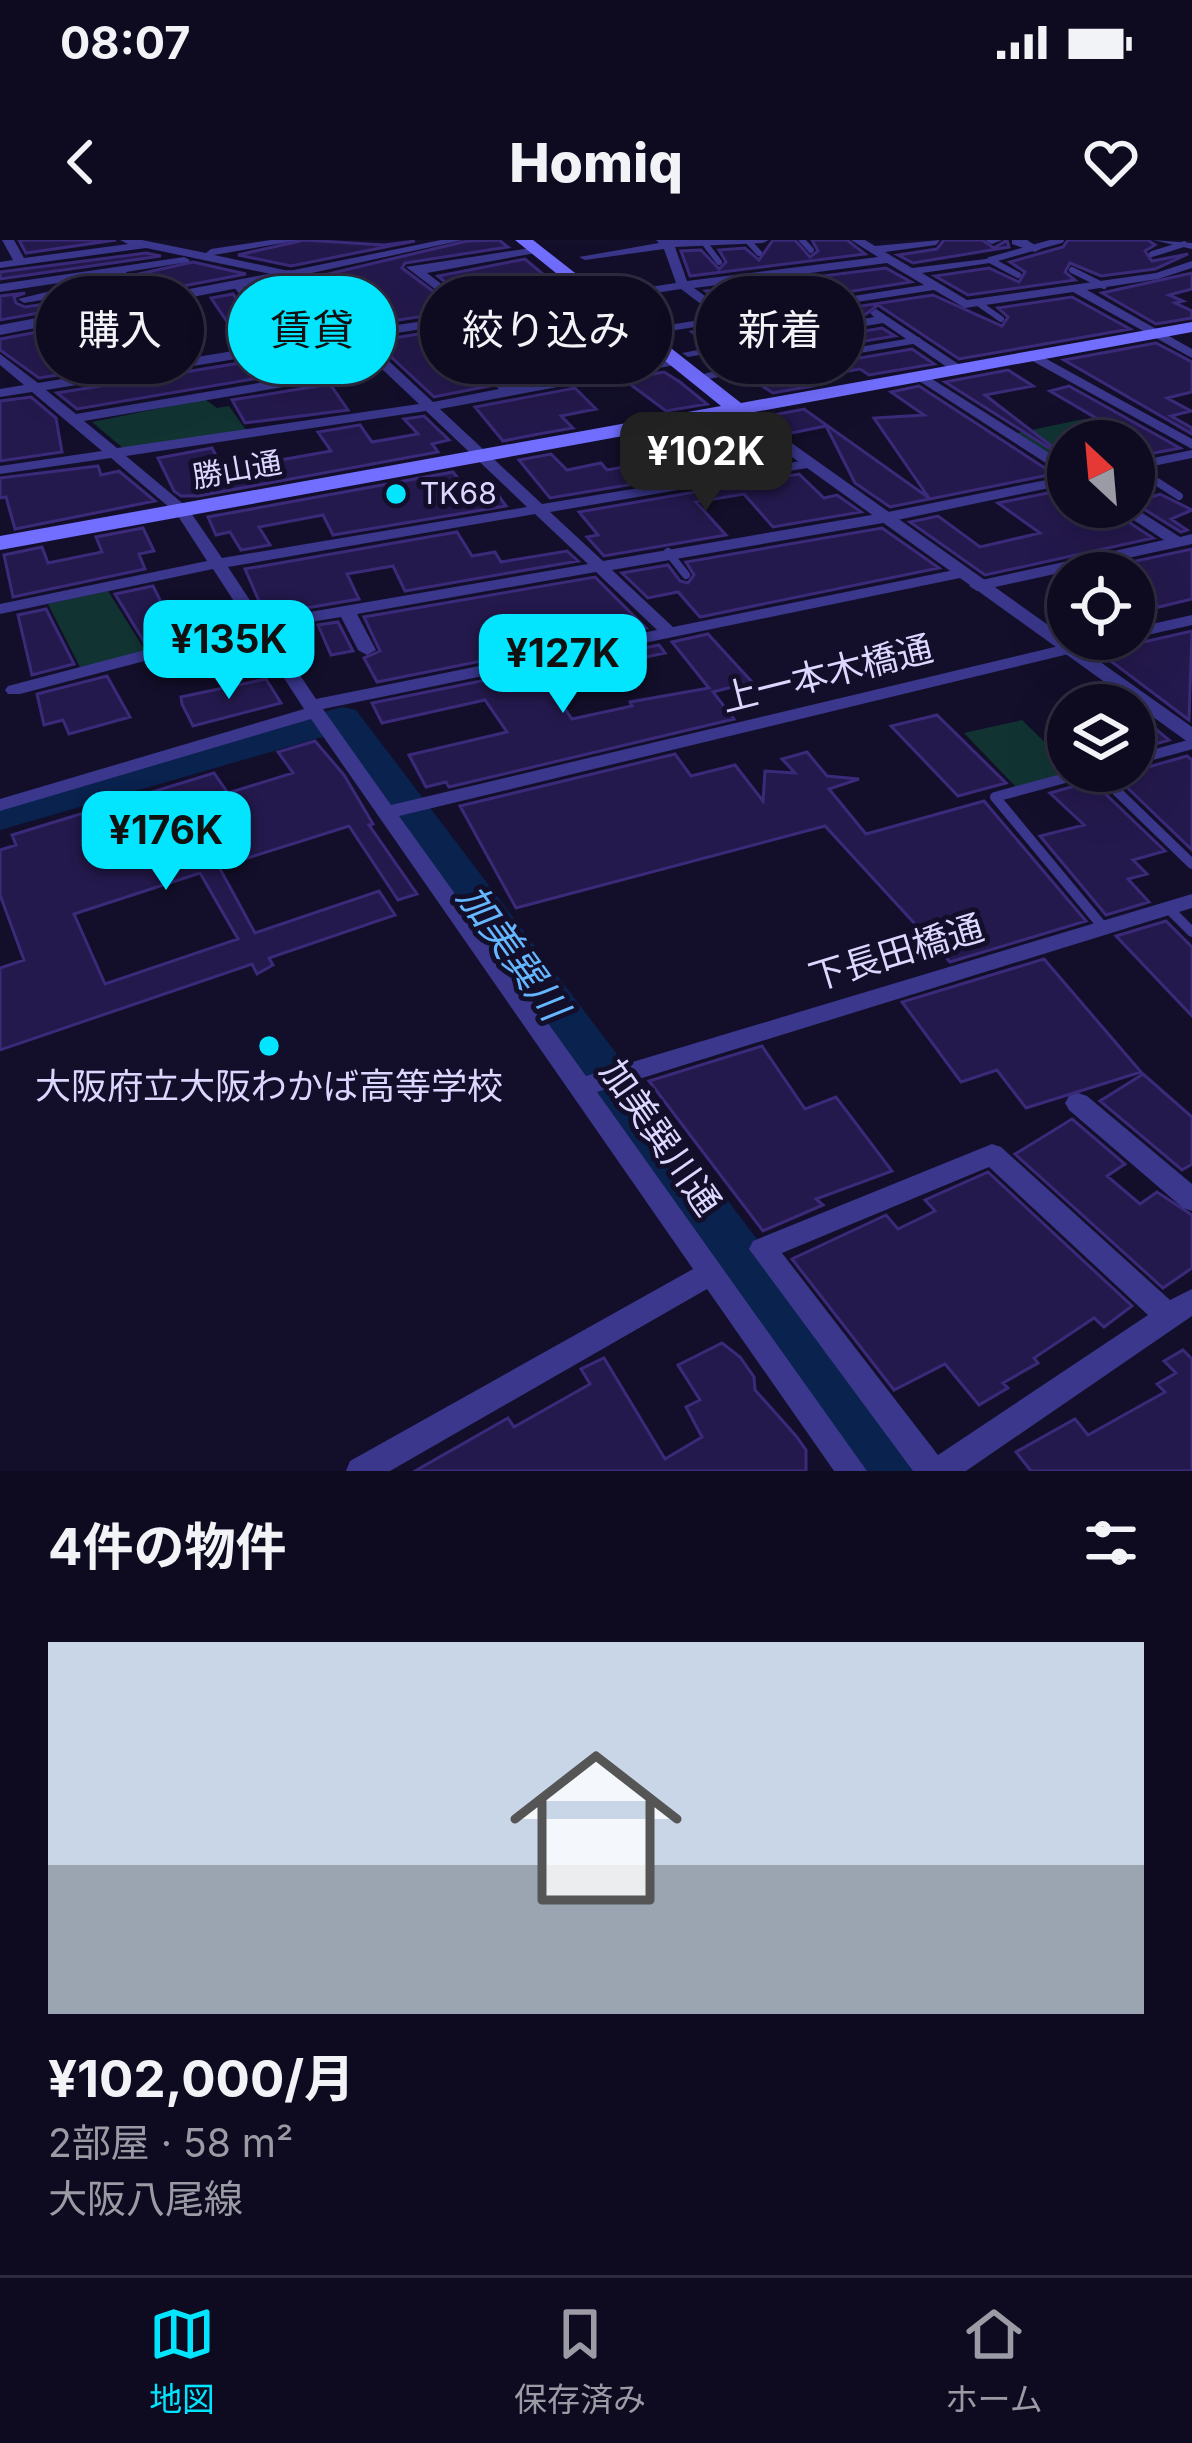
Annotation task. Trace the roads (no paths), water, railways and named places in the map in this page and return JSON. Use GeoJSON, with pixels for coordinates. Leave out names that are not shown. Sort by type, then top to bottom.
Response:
{"type":"FeatureCollection","features":[{"type":"Feature","properties":{"kind":"main road"},"geometry":{"type":"LineString","coordinates":[[536,243],[582,276]]}},
{"type":"Feature","properties":{"kind":"main road","name":"勝山通"},"geometry":{"type":"LineString","coordinates":[[0,543],[1192,327]]}},
{"type":"Feature","properties":{"kind":"main road"},"geometry":{"type":"LineString","coordinates":[[672,339],[681,357],[738,410]]}},
{"type":"Feature","properties":{"kind":"main road"},"geometry":{"type":"LineString","coordinates":[[672,351],[696,368]]}},
{"type":"Feature","properties":{"kind":"main road"},"geometry":{"type":"LineString","coordinates":[[716,384],[732,396],[738,410]]}},
{"type":"Feature","properties":{"kind":"street"},"geometry":{"type":"LineString","coordinates":[[8,240],[20,262]]}},
{"type":"Feature","properties":{"kind":"street"},"geometry":{"type":"LineString","coordinates":[[126,240],[296,273]]}},
{"type":"Feature","properties":{"kind":"street"},"geometry":{"type":"LineString","coordinates":[[0,288],[294,240]]}},
{"type":"Feature","properties":{"kind":"street"},"geometry":{"type":"LineString","coordinates":[[280,276],[457,240]]}},
{"type":"Feature","properties":{"kind":"street"},"geometry":{"type":"LineString","coordinates":[[857,240],[965,304],[1104,286],[1158,276],[1192,263]]}},
{"type":"Feature","properties":{"kind":"street"},"geometry":{"type":"LineString","coordinates":[[1159,240],[1188,245]]}},
{"type":"Feature","properties":{"kind":"street"},"geometry":{"type":"LineString","coordinates":[[585,257],[665,243],[748,241],[761,247]]}},
{"type":"Feature","properties":{"kind":"street"},"geometry":{"type":"LineString","coordinates":[[1015,241],[1035,249]]}},
{"type":"Feature","properties":{"kind":"street"},"geometry":{"type":"LineString","coordinates":[[273,242],[299,276]]}},
{"type":"Feature","properties":{"kind":"street"},"geometry":{"type":"LineString","coordinates":[[870,250],[936,242]]}},
{"type":"Feature","properties":{"kind":"street"},"geometry":{"type":"LineString","coordinates":[[417,271],[536,243]]}},
{"type":"Feature","properties":{"kind":"street"},"geometry":{"type":"LineString","coordinates":[[665,243],[683,285],[696,295]]}},
{"type":"Feature","properties":{"kind":"street"},"geometry":{"type":"LineString","coordinates":[[0,265],[143,245]]}},
{"type":"Feature","properties":{"kind":"street"},"geometry":{"type":"LineString","coordinates":[[391,254],[423,276]]}},
{"type":"Feature","properties":{"kind":"street"},"geometry":{"type":"LineString","coordinates":[[672,286],[885,260]]}},
{"type":"Feature","properties":{"kind":"street"},"geometry":{"type":"LineString","coordinates":[[906,272],[990,260]]}},
{"type":"Feature","properties":{"kind":"street"},"geometry":{"type":"LineString","coordinates":[[119,270],[123,276]]}},
{"type":"Feature","properties":{"kind":"street"},"geometry":{"type":"LineString","coordinates":[[864,298],[933,287]]}},
{"type":"Feature","properties":{"kind":"street"},"geometry":{"type":"LineString","coordinates":[[1078,290],[1192,354]]}},
{"type":"Feature","properties":{"kind":"street"},"geometry":{"type":"LineString","coordinates":[[0,302],[36,297]]}},
{"type":"Feature","properties":{"kind":"street"},"geometry":{"type":"LineString","coordinates":[[864,305],[959,369]]}},
{"type":"Feature","properties":{"kind":"street"},"geometry":{"type":"LineString","coordinates":[[864,323],[886,319]]}},
{"type":"Feature","properties":{"kind":"street"},"geometry":{"type":"LineString","coordinates":[[0,330],[36,323]]}},
{"type":"Feature","properties":{"kind":"street"},"geometry":{"type":"LineString","coordinates":[[672,359],[696,354]]}},
{"type":"Feature","properties":{"kind":"street"},"geometry":{"type":"LineString","coordinates":[[0,393],[228,355]]}},
{"type":"Feature","properties":{"kind":"street"},"geometry":{"type":"LineString","coordinates":[[1033,355],[1192,449]]}},
{"type":"Feature","properties":{"kind":"street","name":"加美巽川通"},"geometry":{"type":"LineString","coordinates":[[0,358],[182,511],[319,716],[586,1085],[710,1274],[852,1471]]}},
{"type":"Feature","properties":{"kind":"street"},"geometry":{"type":"LineString","coordinates":[[396,372],[670,632]]}},
{"type":"Feature","properties":{"kind":"street"},"geometry":{"type":"LineString","coordinates":[[921,376],[1047,462]]}},
{"type":"Feature","properties":{"kind":"street"},"geometry":{"type":"LineString","coordinates":[[71,419],[276,384]]}},
{"type":"Feature","properties":{"kind":"street"},"geometry":{"type":"LineString","coordinates":[[501,384],[510,392]]}},
{"type":"Feature","properties":{"kind":"street"},"geometry":{"type":"LineString","coordinates":[[0,470],[116,456],[553,384]]}},
{"type":"Feature","properties":{"kind":"street"},"geometry":{"type":"LineString","coordinates":[[738,410],[1047,638]]}},
{"type":"Feature","properties":{"kind":"street"},"geometry":{"type":"LineString","coordinates":[[1155,460],[1192,449]]}},
{"type":"Feature","properties":{"kind":"street"},"geometry":{"type":"LineString","coordinates":[[0,608],[214,564],[807,464]]}},
{"type":"Feature","properties":{"kind":"street"},"geometry":{"type":"LineString","coordinates":[[14,690],[257,626],[883,518],[1047,481]]}},
{"type":"Feature","properties":{"kind":"street"},"geometry":{"type":"LineString","coordinates":[[1155,525],[1184,540]]}},
{"type":"Feature","properties":{"kind":"street"},"geometry":{"type":"LineString","coordinates":[[0,805],[319,716],[670,632],[1184,540]]}},
{"type":"Feature","properties":{"kind":"street"},"geometry":{"type":"LineString","coordinates":[[346,610],[367,650]]}},
{"type":"Feature","properties":{"kind":"street"},"geometry":{"type":"LineString","coordinates":[[1155,628],[1192,620]]}},
{"type":"Feature","properties":{"kind":"street","name":"上一本木橋通"},"geometry":{"type":"LineString","coordinates":[[392,812],[1047,654]]}},
{"type":"Feature","properties":{"kind":"street"},"geometry":{"type":"LineString","coordinates":[[1078,660],[1192,741]]}},
{"type":"Feature","properties":{"kind":"street","name":"下長田橋通"},"geometry":{"type":"LineString","coordinates":[[586,1085],[1180,904]]}},
{"type":"Feature","properties":{"kind":"street"},"geometry":{"type":"LineString","coordinates":[[1078,1103],[1192,1200]]}},
{"type":"Feature","properties":{"kind":"street"},"geometry":{"type":"LineString","coordinates":[[992,1154],[1180,1309],[936,1471],[764,1249],[992,1154]]}},
{"type":"Feature","properties":{"kind":"street"},"geometry":{"type":"LineString","coordinates":[[362,1471],[710,1274]]}},
{"type":"Feature","properties":{"kind":"lane"},"geometry":{"type":"LineString","coordinates":[[802,240],[811,250]]}},
{"type":"Feature","properties":{"kind":"lane"},"geometry":{"type":"LineString","coordinates":[[990,260],[1061,240]]}},
{"type":"Feature","properties":{"kind":"lane"},"geometry":{"type":"LineString","coordinates":[[706,245],[719,262]]}},
{"type":"Feature","properties":{"kind":"lane"},"geometry":{"type":"LineString","coordinates":[[1151,254],[1188,245]]}},
{"type":"Feature","properties":{"kind":"lane"},"geometry":{"type":"LineString","coordinates":[[990,260],[1018,275]]}},
{"type":"Feature","properties":{"kind":"lane"},"geometry":{"type":"LineString","coordinates":[[1072,270],[1104,286]]}},
{"type":"Feature","properties":{"kind":"lane"},"geometry":{"type":"LineString","coordinates":[[979,303],[1001,319]]}},
{"type":"Feature","properties":{"kind":"lane"},"geometry":{"type":"LineString","coordinates":[[864,349],[918,340]]}},
{"type":"Feature","properties":{"kind":"lane"},"geometry":{"type":"LineString","coordinates":[[1155,480],[1179,496]]}},
{"type":"Feature","properties":{"kind":"lane"},"geometry":{"type":"LineString","coordinates":[[668,552],[686,574]]}},
{"type":"Feature","properties":{"kind":"lane"},"geometry":{"type":"LineString","coordinates":[[1155,753],[1192,741]]}},
{"type":"Feature","properties":{"kind":"lane"},"geometry":{"type":"LineString","coordinates":[[1047,783],[995,796],[1103,927]]}},
{"type":"Feature","properties":{"kind":"lane"},"geometry":{"type":"LineString","coordinates":[[1116,792],[1192,863]]}},
{"type":"Feature","properties":{"kind":"lane"},"geometry":{"type":"LineString","coordinates":[[1180,904],[1192,932]]}},
{"type":"Feature","properties":{"kind":"waterway","name":"加美巽川"},"geometry":{"type":"LineString","coordinates":[[0,816],[342,719],[893,1471]]}},
{"type":"Feature","properties":{"kind":"place","name":"TK68"},"geometry":{"type":"Point","coordinates":[396,494]}},
{"type":"Feature","properties":{"kind":"place","name":"大阪府立大阪わかば高等学校"},"geometry":{"type":"Point","coordinates":[269,1046]}}]}
